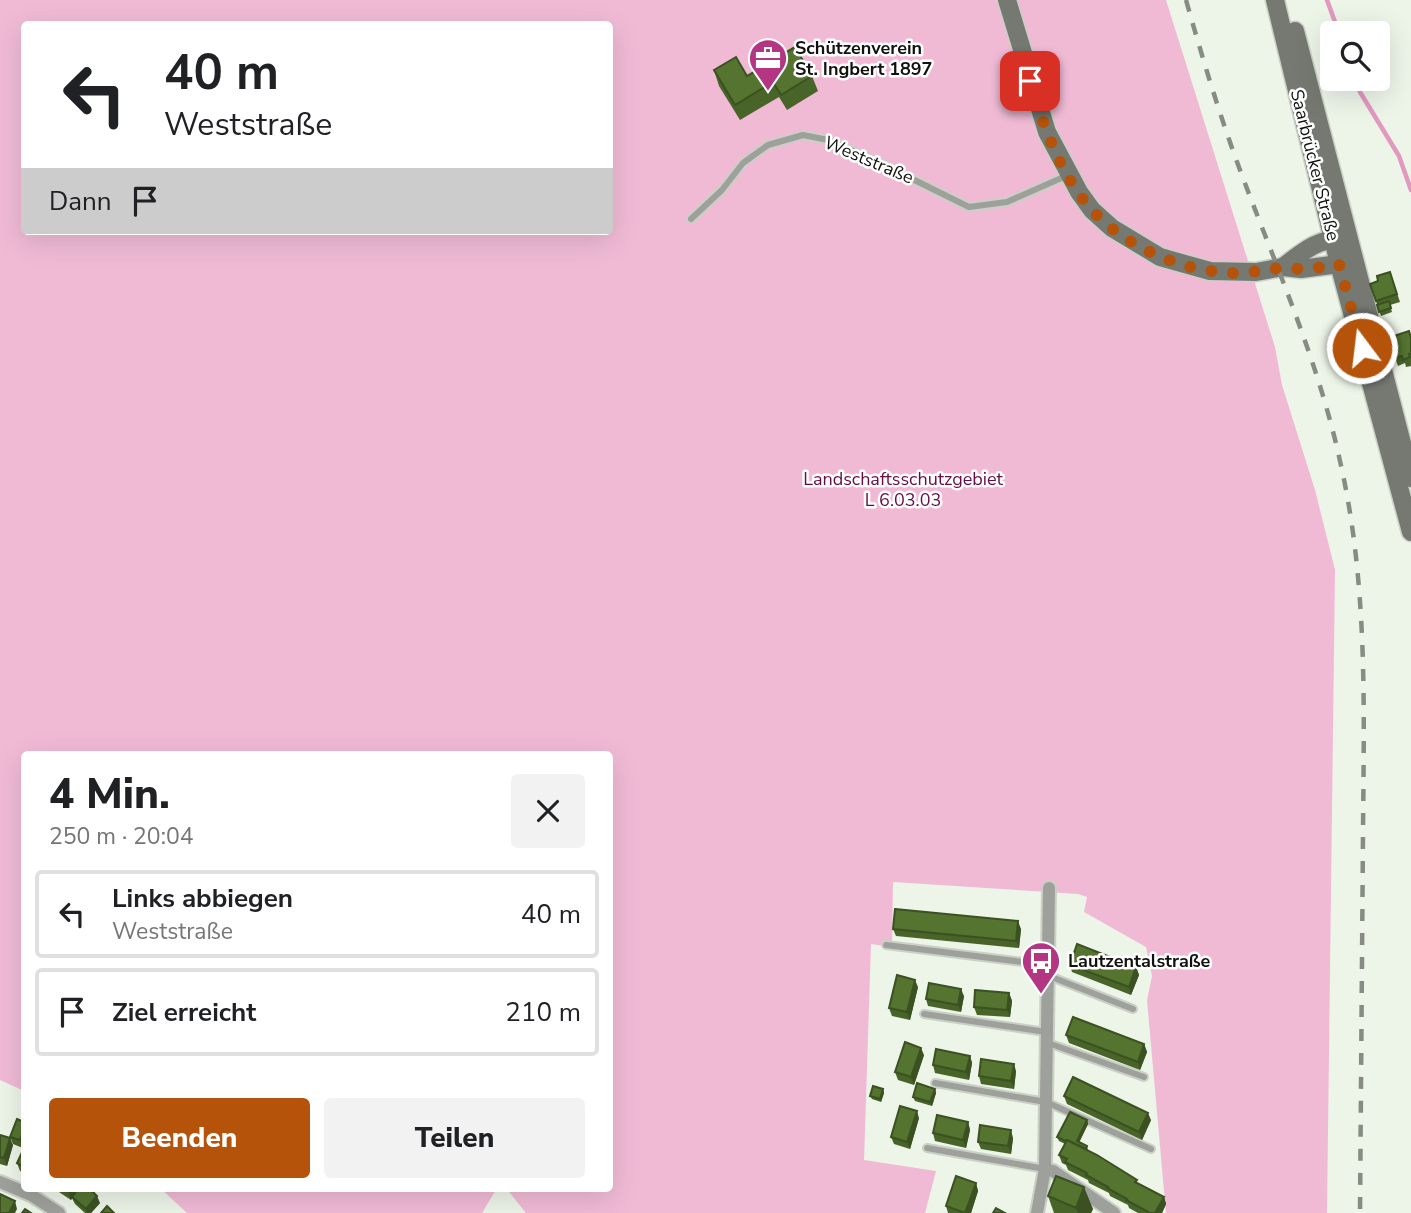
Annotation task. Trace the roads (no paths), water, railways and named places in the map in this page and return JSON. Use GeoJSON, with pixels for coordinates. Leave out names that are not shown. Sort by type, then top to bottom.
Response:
{"type":"FeatureCollection","features":[{"type":"Feature","properties":{"kind":"main road"},"geometry":{"type":"LineString","coordinates":[[1007,0],[1047,132],[1068,175],[1092,210],[1112,228],[1160,257],[1210,271],[1233,273],[1283,267],[1301,269],[1339,264],[1346,256],[1341,242],[1310,247],[1283,267]]}},
{"type":"Feature","properties":{"kind":"main road","name":"Saarbrücker Straße"},"geometry":{"type":"LineString","coordinates":[[1275,0],[1406,469],[1411,532]]}},
{"type":"Feature","properties":{"kind":"main road","name":"Saarbrücker Straße"},"geometry":{"type":"LineString","coordinates":[[1287,0],[1341,242]]}},
{"type":"Feature","properties":{"kind":"main road","name":"Saarbrücker Straße"},"geometry":{"type":"LineString","coordinates":[[1339,264],[1406,469]]}},
{"type":"Feature","properties":{"kind":"street"},"geometry":{"type":"LineString","coordinates":[[1037,1213],[1045,1169],[1049,888]]}},
{"type":"Feature","properties":{"kind":"street"},"geometry":{"type":"LineString","coordinates":[[1045,1169],[1054,1171],[1114,1213]]}},
{"type":"Feature","properties":{"kind":"street"},"geometry":{"type":"LineString","coordinates":[[0,1182],[21,1191]]}},
{"type":"Feature","properties":{"kind":"street"},"geometry":{"type":"LineString","coordinates":[[24,1192],[59,1213]]}},
{"type":"Feature","properties":{"kind":"lane","name":"Weststraße"},"geometry":{"type":"LineString","coordinates":[[691,219],[722,190],[743,163],[768,145],[803,135],[828,140],[866,156],[969,206],[1007,202],[1068,175]]}},
{"type":"Feature","properties":{"kind":"lane"},"geometry":{"type":"LineString","coordinates":[[886,945],[1049,971],[1133,1009]]}},
{"type":"Feature","properties":{"kind":"lane"},"geometry":{"type":"LineString","coordinates":[[925,1014],[1048,1038],[1144,1077]]}},
{"type":"Feature","properties":{"kind":"lane"},"geometry":{"type":"LineString","coordinates":[[935,1083],[1046,1102],[1151,1149]]}},
{"type":"Feature","properties":{"kind":"lane"},"geometry":{"type":"LineString","coordinates":[[928,1148],[1045,1169]]}},
{"type":"Feature","properties":{"kind":"waterway"},"geometry":{"type":"LineString","coordinates":[[1327,0],[1335,21]]}},
{"type":"Feature","properties":{"kind":"waterway"},"geometry":{"type":"LineString","coordinates":[[1360,91],[1399,156],[1411,190]]}},
{"type":"Feature","properties":{"kind":"railway"},"geometry":{"type":"LineString","coordinates":[[1186,0],[1227,134],[1321,389],[1340,461],[1356,553],[1364,693],[1360,1213]]}},
{"type":"Feature","properties":{"kind":"place","name":"Schützenverein St. Ingbert 1897"},"geometry":{"type":"Point","coordinates":[768,92]}},
{"type":"Feature","properties":{"kind":"place","name":"Lautzentalstraße"},"geometry":{"type":"Point","coordinates":[1041,995]}},
{"type":"Feature","properties":{"kind":"park label","name":"Landschaftsschutzgebiet L 6.03.03"},"geometry":{"type":"Point","coordinates":[903,489]}}]}
